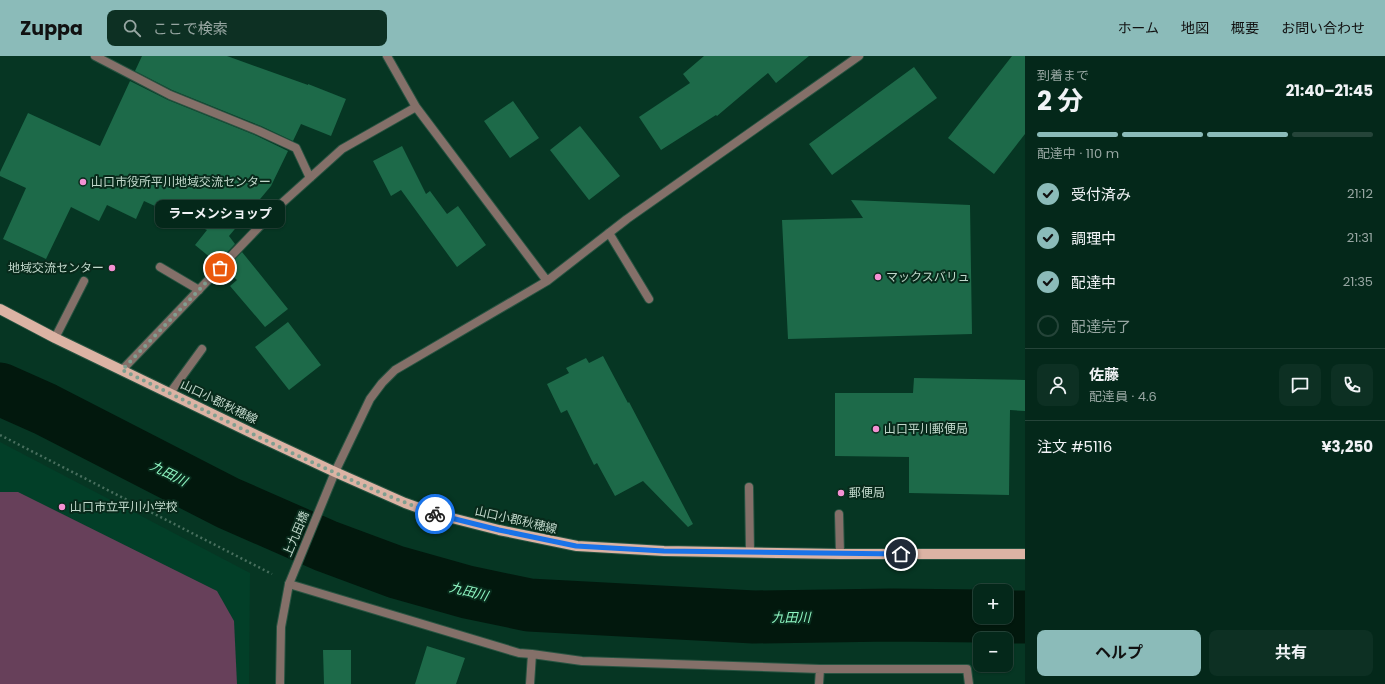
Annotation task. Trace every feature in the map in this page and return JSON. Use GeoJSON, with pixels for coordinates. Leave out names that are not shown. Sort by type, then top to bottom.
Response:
{"type":"FeatureCollection","features":[{"type":"Feature","properties":{"kind":"main road","name":"山口小郡秋穂線"},"geometry":{"type":"LineString","coordinates":[[0,309],[55,338],[335,472],[436,514],[499,530],[576,546],[664,551],[840,554],[1025,554]]}},
{"type":"Feature","properties":{"kind":"street"},"geometry":{"type":"LineString","coordinates":[[95,56],[170,96],[260,131],[296,148],[310,178]]}},
{"type":"Feature","properties":{"kind":"street"},"geometry":{"type":"LineString","coordinates":[[387,56],[416,107],[547,281]]}},
{"type":"Feature","properties":{"kind":"street","name":"上九田橋"},"geometry":{"type":"LineString","coordinates":[[280,684],[281,627],[292,574],[335,472],[370,399],[382,383],[395,370],[547,281],[609,233],[859,56]]}},
{"type":"Feature","properties":{"kind":"street"},"geometry":{"type":"LineString","coordinates":[[122,370],[282,203],[342,149],[416,107]]}},
{"type":"Feature","properties":{"kind":"street"},"geometry":{"type":"LineString","coordinates":[[609,233],[649,299]]}},
{"type":"Feature","properties":{"kind":"street"},"geometry":{"type":"LineString","coordinates":[[160,267],[199,290]]}},
{"type":"Feature","properties":{"kind":"street"},"geometry":{"type":"LineString","coordinates":[[55,338],[84,281]]}},
{"type":"Feature","properties":{"kind":"street"},"geometry":{"type":"LineString","coordinates":[[170,393],[202,349]]}},
{"type":"Feature","properties":{"kind":"street"},"geometry":{"type":"LineString","coordinates":[[749,487],[750,552]]}},
{"type":"Feature","properties":{"kind":"street"},"geometry":{"type":"LineString","coordinates":[[839,514],[840,554]]}},
{"type":"Feature","properties":{"kind":"street"},"geometry":{"type":"LineString","coordinates":[[289,584],[519,653],[582,661],[820,669],[967,669],[969,684]]}},
{"type":"Feature","properties":{"kind":"street"},"geometry":{"type":"LineString","coordinates":[[530,684],[532,654]]}},
{"type":"Feature","properties":{"kind":"street"},"geometry":{"type":"LineString","coordinates":[[819,684],[820,669]]}},
{"type":"Feature","properties":{"kind":"path"},"geometry":{"type":"LineString","coordinates":[[0,435],[263,568],[289,584]]}},
{"type":"Feature","properties":{"kind":"shaded area","name":"山口市立平川小学校"},"geometry":{"type":"Polygon","coordinates":[[[0,442],[250,573],[249,684],[0,684],[0,442]]]}},
{"type":"Feature","properties":{"kind":"shaded area","name":"山口市立平川小学校"},"geometry":{"type":"Polygon","coordinates":[[[0,492],[18,492],[217,591],[234,621],[237,684],[0,684],[0,492]]]}},
{"type":"Feature","properties":{"kind":"building"},"geometry":{"type":"Polygon","coordinates":[[[142,56],[227,56],[346,99],[331,136],[301,124],[293,141],[261,126],[172,90],[135,71],[142,56]]]}},
{"type":"Feature","properties":{"kind":"building"},"geometry":{"type":"Polygon","coordinates":[[[704,56],[809,56],[776,83],[768,73],[717,116],[716,115],[661,150],[639,117],[690,83],[683,74],[704,56]]]}},
{"type":"Feature","properties":{"kind":"building"},"geometry":{"type":"Polygon","coordinates":[[[1012,56],[1025,56],[1025,134],[994,174],[948,138],[1012,56]]]}},
{"type":"Feature","properties":{"kind":"building"},"geometry":{"type":"Polygon","coordinates":[[[914,67],[937,98],[832,175],[809,144],[914,67]]]}},
{"type":"Feature","properties":{"kind":"building"},"geometry":{"type":"Polygon","coordinates":[[[130,81],[168,100],[257,136],[288,151],[271,186],[229,236],[235,244],[217,263],[195,245],[207,230],[144,201],[136,219],[107,205],[99,221],[71,207],[46,259],[3,239],[26,188],[0,176],[0,172],[28,113],[100,146],[130,81]]]}},
{"type":"Feature","properties":{"kind":"building"},"geometry":{"type":"Polygon","coordinates":[[[513,101],[539,138],[510,158],[484,121],[513,101]]]}},
{"type":"Feature","properties":{"kind":"building"},"geometry":{"type":"Polygon","coordinates":[[[580,126],[620,176],[589,200],[550,150],[580,126]]]}},
{"type":"Feature","properties":{"kind":"building"},"geometry":{"type":"Polygon","coordinates":[[[402,146],[426,194],[430,191],[447,214],[458,206],[486,245],[457,267],[401,190],[391,196],[373,161],[402,146]]]}},
{"type":"Feature","properties":{"kind":"building","name":"マックスバリュ"},"geometry":{"type":"Polygon","coordinates":[[[851,200],[970,205],[972,334],[788,339],[782,220],[863,218],[851,200]]]}},
{"type":"Feature","properties":{"kind":"building"},"geometry":{"type":"Polygon","coordinates":[[[242,252],[288,309],[265,327],[230,286],[237,280],[225,270],[242,252]]]}},
{"type":"Feature","properties":{"kind":"building"},"geometry":{"type":"Polygon","coordinates":[[[288,322],[321,365],[289,390],[255,347],[288,322]]]}},
{"type":"Feature","properties":{"kind":"building"},"geometry":{"type":"Polygon","coordinates":[[[603,356],[693,524],[688,527],[643,481],[615,496],[597,463],[594,465],[567,410],[561,413],[547,384],[569,373],[566,368],[586,358],[589,363],[603,356]]]}},
{"type":"Feature","properties":{"kind":"building"},"geometry":{"type":"Polygon","coordinates":[[[914,378],[1025,380],[1025,411],[1010,410],[1009,495],[909,493],[909,457],[835,456],[835,393],[913,393],[914,378]]]}},
{"type":"Feature","properties":{"kind":"building"},"geometry":{"type":"Polygon","coordinates":[[[427,646],[465,658],[456,684],[415,684],[427,646]]]}},
{"type":"Feature","properties":{"kind":"building"},"geometry":{"type":"Polygon","coordinates":[[[323,650],[351,650],[351,684],[324,684],[323,650]]]}},
{"type":"Feature","properties":{"kind":"waterway","name":"九田川"},"geometry":{"type":"LineString","coordinates":[[0,389],[45,409],[228,503],[326,546],[396,572],[467,592],[529,605],[754,617],[892,615],[973,616]]}},
{"type":"Feature","properties":{"kind":"waterway","name":"九田川"},"geometry":{"type":"LineString","coordinates":[[1013,617],[1025,617]]}},
{"type":"Feature","properties":{"kind":"way so far"},"geometry":{"type":"LineString","coordinates":[[220,268],[122,370],[335,472],[435,514]]}},
{"type":"Feature","properties":{"kind":"place","name":"山口市役所平川地域交流センター"},"geometry":{"type":"Point","coordinates":[83,182]}},
{"type":"Feature","properties":{"kind":"place","name":"地域交流センター"},"geometry":{"type":"Point","coordinates":[112,268]}},
{"type":"Feature","properties":{"kind":"place","name":"ラーメンショップ"},"geometry":{"type":"Point","coordinates":[220,268]}},
{"type":"Feature","properties":{"kind":"place","name":"マックスバリュ"},"geometry":{"type":"Point","coordinates":[878,277]}},
{"type":"Feature","properties":{"kind":"place","name":"山口平川郵便局"},"geometry":{"type":"Point","coordinates":[876,429]}},
{"type":"Feature","properties":{"kind":"place","name":"郵便局"},"geometry":{"type":"Point","coordinates":[841,493]}},
{"type":"Feature","properties":{"kind":"place","name":"山口市立平川小学校"},"geometry":{"type":"Point","coordinates":[62,507]}},
{"type":"Feature","properties":{"kind":"route"},"geometry":{"type":"LineString","coordinates":[[435,514],[499,530],[576,546],[664,551],[901,554]]}}]}
